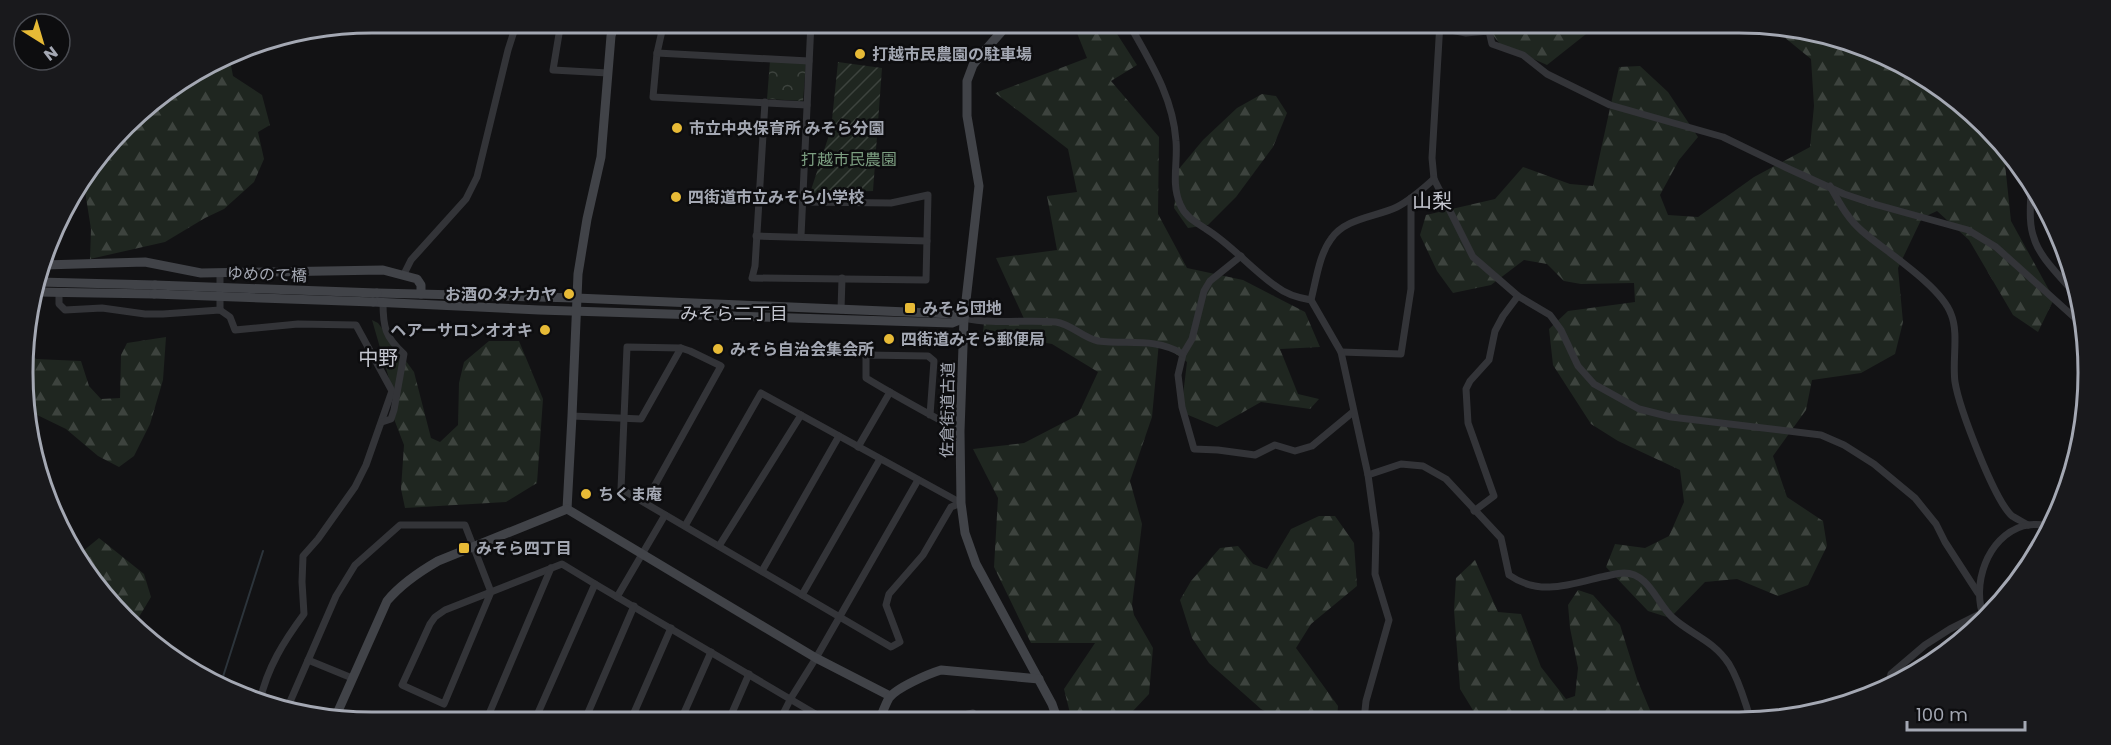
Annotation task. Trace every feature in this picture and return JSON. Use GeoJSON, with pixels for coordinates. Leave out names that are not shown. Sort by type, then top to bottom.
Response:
{"type":"FeatureCollection","features":[{"type":"Feature","properties":{"kind":"street"},"geometry":{"type":"LineString","coordinates":[[404,274],[411,260],[466,199],[477,177],[513,33]]}},
{"type":"Feature","properties":{"kind":"street"},"geometry":{"type":"LineString","coordinates":[[559,33],[553,70],[608,72]]}},
{"type":"Feature","properties":{"kind":"street"},"geometry":{"type":"LineString","coordinates":[[567,509],[578,274],[601,157],[612,33]]}},
{"type":"Feature","properties":{"kind":"street"},"geometry":{"type":"LineString","coordinates":[[662,33],[657,53],[653,97],[807,105]]}},
{"type":"Feature","properties":{"kind":"street"},"geometry":{"type":"LineString","coordinates":[[801,236],[810,33]]}},
{"type":"Feature","properties":{"kind":"street","name":"佐倉街道古道"},"geometry":{"type":"LineString","coordinates":[[1000,33],[973,65],[967,81],[968,116],[979,186],[964,318],[960,432],[961,503],[965,533],[976,564],[1055,712]]}},
{"type":"Feature","properties":{"kind":"street"},"geometry":{"type":"LineString","coordinates":[[1134,33],[1148,56],[1168,100],[1176,141],[1174,183],[1182,210],[1187,216],[1218,236],[1277,288],[1295,297],[1311,300]]}},
{"type":"Feature","properties":{"kind":"street"},"geometry":{"type":"LineString","coordinates":[[1440,33],[1432,158],[1434,179],[1473,257],[1518,296],[1550,315],[1561,330],[1578,366],[1589,378],[1628,404],[1671,417],[1821,435],[1844,445],[1874,464],[1915,498],[1928,512],[1978,593],[1982,610]]}},
{"type":"Feature","properties":{"kind":"street"},"geometry":{"type":"LineString","coordinates":[[1489,33],[1492,44],[1522,55],[1548,74],[1610,105],[1723,137],[1787,168],[1874,204],[1951,224],[1985,239],[2032,277],[2073,315]]}},
{"type":"Feature","properties":{"kind":"street"},"geometry":{"type":"LineString","coordinates":[[657,53],[809,61]]}},
{"type":"Feature","properties":{"kind":"street"},"geometry":{"type":"LineString","coordinates":[[765,102],[752,278],[926,280],[928,195],[891,203],[802,202]]}},
{"type":"Feature","properties":{"kind":"street"},"geometry":{"type":"LineString","coordinates":[[1365,712],[1389,620],[1375,574],[1376,533],[1368,476],[1341,352],[1311,300],[1318,270],[1327,243],[1332,236],[1350,224],[1397,207],[1434,179]]}},
{"type":"Feature","properties":{"kind":"street"},"geometry":{"type":"LineString","coordinates":[[1830,186],[1846,214],[1860,229],[1930,286],[1952,314],[1953,363],[1960,405],[2002,503],[2012,516],[2028,525]]}},
{"type":"Feature","properties":{"kind":"street"},"geometry":{"type":"LineString","coordinates":[[1341,352],[1401,354],[1411,290],[1411,198]]}},
{"type":"Feature","properties":{"kind":"street"},"geometry":{"type":"LineString","coordinates":[[2031,200],[2034,239],[2046,259],[2065,281]]}},
{"type":"Feature","properties":{"kind":"street"},"geometry":{"type":"LineString","coordinates":[[756,236],[927,241]]}},
{"type":"Feature","properties":{"kind":"street"},"geometry":{"type":"LineString","coordinates":[[1241,256],[1210,281],[1204,291],[1192,339],[1183,354],[1178,375],[1182,407],[1194,449],[1255,455],[1275,445],[1294,451],[1312,446],[1353,412]]}},
{"type":"Feature","properties":{"kind":"street"},"geometry":{"type":"LineString","coordinates":[[51,265],[146,262],[193,273],[383,270],[417,279],[421,285],[421,294]]}},
{"type":"Feature","properties":{"kind":"street"},"geometry":{"type":"LineString","coordinates":[[220,273],[220,310]]}},
{"type":"Feature","properties":{"kind":"street"},"geometry":{"type":"LineString","coordinates":[[841,310],[842,278]]}},
{"type":"Feature","properties":{"kind":"street"},"geometry":{"type":"LineString","coordinates":[[46,282],[155,290]]}},
{"type":"Feature","properties":{"kind":"street"},"geometry":{"type":"LineString","coordinates":[[43,292],[155,290]]}},
{"type":"Feature","properties":{"kind":"street","name":"ゆめのて橋"},"geometry":{"type":"LineString","coordinates":[[155,290],[375,297]]}},
{"type":"Feature","properties":{"kind":"street"},"geometry":{"type":"LineString","coordinates":[[58,292],[59,304],[65,310],[102,308],[154,314],[220,310],[230,317],[235,330],[298,324],[356,325],[392,391],[366,465],[355,487],[303,556],[304,615],[287,636],[274,659],[261,693]]}},
{"type":"Feature","properties":{"kind":"street"},"geometry":{"type":"LineString","coordinates":[[375,297],[421,294],[576,298],[954,314],[980,322],[1059,322],[1098,341],[1139,341],[1172,348],[1183,354]]}},
{"type":"Feature","properties":{"kind":"street"},"geometry":{"type":"LineString","coordinates":[[1474,511],[1494,496],[1468,423],[1466,389],[1470,381],[1489,360],[1495,331],[1503,315],[1518,296]]}},
{"type":"Feature","properties":{"kind":"street"},"geometry":{"type":"LineString","coordinates":[[375,297],[383,302],[575,310],[952,323],[964,318]]}},
{"type":"Feature","properties":{"kind":"street"},"geometry":{"type":"LineString","coordinates":[[382,422],[391,419],[394,410],[404,354],[392,344],[385,329],[383,302]]}},
{"type":"Feature","properties":{"kind":"street"},"geometry":{"type":"LineString","coordinates":[[645,503],[722,366],[681,348],[627,347],[621,489],[891,647],[900,642],[886,605],[889,594],[923,555],[951,507],[961,503]]}},
{"type":"Feature","properties":{"kind":"street"},"geometry":{"type":"LineString","coordinates":[[573,416],[641,419],[681,348]]}},
{"type":"Feature","properties":{"kind":"street"},"geometry":{"type":"LineString","coordinates":[[930,415],[934,361],[928,356],[866,355],[866,378],[930,415],[960,432]]}},
{"type":"Feature","properties":{"kind":"street"},"geometry":{"type":"LineString","coordinates":[[858,447],[890,392]]}},
{"type":"Feature","properties":{"kind":"street"},"geometry":{"type":"LineString","coordinates":[[685,526],[761,393],[961,503]]}},
{"type":"Feature","properties":{"kind":"street"},"geometry":{"type":"LineString","coordinates":[[719,546],[801,415]]}},
{"type":"Feature","properties":{"kind":"street"},"geometry":{"type":"LineString","coordinates":[[762,571],[838,436]]}},
{"type":"Feature","properties":{"kind":"street"},"geometry":{"type":"LineString","coordinates":[[802,595],[880,459]]}},
{"type":"Feature","properties":{"kind":"street"},"geometry":{"type":"LineString","coordinates":[[1368,476],[1401,464],[1423,466],[1446,479],[1501,538],[1509,575],[1518,582],[1530,586],[1555,588],[1626,573],[1638,577],[1648,585],[1672,618],[1711,644],[1728,663],[1742,688],[1749,712]]}},
{"type":"Feature","properties":{"kind":"street"},"geometry":{"type":"LineString","coordinates":[[784,712],[918,480]]}},
{"type":"Feature","properties":{"kind":"street"},"geometry":{"type":"LineString","coordinates":[[337,710],[387,601],[395,592],[424,569],[567,509]]}},
{"type":"Feature","properties":{"kind":"street"},"geometry":{"type":"LineString","coordinates":[[567,509],[816,658],[890,696]]}},
{"type":"Feature","properties":{"kind":"street"},"geometry":{"type":"LineString","coordinates":[[617,597],[665,515]]}},
{"type":"Feature","properties":{"kind":"street"},"geometry":{"type":"LineString","coordinates":[[290,701],[336,596],[355,565],[400,525],[465,525],[492,592],[444,704],[402,685],[435,617],[445,610],[492,592],[562,564],[813,712]]}},
{"type":"Feature","properties":{"kind":"street"},"geometry":{"type":"LineString","coordinates":[[1978,593],[1982,571],[1997,544],[2008,533],[2028,525],[2042,525]]}},
{"type":"Feature","properties":{"kind":"street"},"geometry":{"type":"LineString","coordinates":[[490,712],[551,568]]}},
{"type":"Feature","properties":{"kind":"street"},"geometry":{"type":"LineString","coordinates":[[538,712],[595,584]]}},
{"type":"Feature","properties":{"kind":"street"},"geometry":{"type":"LineString","coordinates":[[588,712],[634,606]]}},
{"type":"Feature","properties":{"kind":"street"},"geometry":{"type":"LineString","coordinates":[[1890,676],[1926,645],[1950,629],[1970,621]]}},
{"type":"Feature","properties":{"kind":"street"},"geometry":{"type":"LineString","coordinates":[[634,712],[671,628]]}},
{"type":"Feature","properties":{"kind":"street"},"geometry":{"type":"LineString","coordinates":[[684,712],[711,652]]}},
{"type":"Feature","properties":{"kind":"street"},"geometry":{"type":"LineString","coordinates":[[308,660],[352,678]]}},
{"type":"Feature","properties":{"kind":"street"},"geometry":{"type":"LineString","coordinates":[[883,712],[890,696],[898,690],[941,670],[1039,679]]}},
{"type":"Feature","properties":{"kind":"street"},"geometry":{"type":"LineString","coordinates":[[732,712],[749,674]]}},
{"type":"Feature","properties":{"kind":"green space"},"geometry":{"type":"Polygon","coordinates":[[[1077,33],[1116,33],[1137,65],[1111,81],[1159,137],[1158,214],[1187,268],[1243,280],[1305,312],[1320,347],[1280,349],[1298,394],[1319,399],[1310,409],[1261,402],[1217,427],[1181,412],[1187,362],[1159,342],[1152,417],[1130,481],[1142,524],[1132,605],[1134,615],[1153,648],[1149,694],[1132,712],[1070,712],[1064,689],[1095,643],[1031,643],[994,567],[998,498],[973,449],[1024,443],[1078,415],[1098,372],[1052,344],[983,332],[984,323],[1026,323],[996,258],[1057,250],[1047,196],[1077,192],[1068,149],[995,93],[1087,58],[1077,33]]]}},
{"type":"Feature","properties":{"kind":"green space"},"geometry":{"type":"Polygon","coordinates":[[[1491,33],[1587,33],[1547,65],[1500,44],[1491,33]]]}},
{"type":"Feature","properties":{"kind":"green space"},"geometry":{"type":"Polygon","coordinates":[[[1752,34],[1783,36],[1826,45],[1848,51],[1889,68],[1927,90],[1979,132],[2005,164],[2011,221],[2054,299],[2038,332],[2013,315],[1969,240],[1937,211],[1922,218],[1898,268],[1903,322],[1895,354],[1861,373],[1812,380],[1806,410],[1773,456],[1787,497],[1823,521],[1827,546],[1808,585],[1778,596],[1737,579],[1705,582],[1670,618],[1648,611],[1606,567],[1615,544],[1645,548],[1669,536],[1684,502],[1680,470],[1618,441],[1591,424],[1553,365],[1549,329],[1568,311],[1635,302],[1634,283],[1581,284],[1564,281],[1547,264],[1524,260],[1491,285],[1453,293],[1437,271],[1420,235],[1426,215],[1495,199],[1523,167],[1570,184],[1593,186],[1619,67],[1640,66],[1668,92],[1698,137],[1679,160],[1660,195],[1668,215],[1698,217],[1754,177],[1810,147],[1814,106],[1811,59],[1784,37],[1752,34]]]}},
{"type":"Feature","properties":{"kind":"green space"},"geometry":{"type":"Polygon","coordinates":[[[770,61],[806,63],[803,101],[767,99],[770,61]]]}},
{"type":"Feature","properties":{"kind":"green space","name":"打越市民農園"},"geometry":{"type":"Polygon","coordinates":[[[838,62],[882,68],[873,191],[810,193],[831,129],[838,62]]]}},
{"type":"Feature","properties":{"kind":"green space"},"geometry":{"type":"Polygon","coordinates":[[[231,64],[233,76],[262,95],[270,125],[258,132],[264,159],[254,182],[224,209],[165,242],[90,259],[91,229],[85,192],[103,166],[132,132],[166,103],[203,78],[231,64]]]}},
{"type":"Feature","properties":{"kind":"green space"},"geometry":{"type":"Polygon","coordinates":[[[1262,94],[1276,96],[1287,113],[1273,147],[1236,197],[1208,225],[1188,228],[1174,208],[1178,170],[1203,140],[1237,108],[1262,94]]]}},
{"type":"Feature","properties":{"kind":"green space"},"geometry":{"type":"Polygon","coordinates":[[[372,320],[378,323],[414,372],[431,438],[440,442],[458,425],[459,383],[464,362],[489,341],[519,341],[543,399],[537,483],[506,502],[405,508],[401,489],[404,445],[394,419],[397,392],[390,382],[372,320]]]}},
{"type":"Feature","properties":{"kind":"green space"},"geometry":{"type":"Polygon","coordinates":[[[166,337],[163,380],[150,424],[134,456],[119,467],[98,456],[66,429],[36,414],[34,356],[36,359],[81,361],[89,386],[101,399],[120,398],[121,355],[127,343],[166,337]]]}},
{"type":"Feature","properties":{"kind":"green space"},"geometry":{"type":"Polygon","coordinates":[[[1319,516],[1335,516],[1354,543],[1357,586],[1311,624],[1296,648],[1338,706],[1338,712],[1266,712],[1261,709],[1209,663],[1192,638],[1180,600],[1191,581],[1220,548],[1238,546],[1253,564],[1267,569],[1291,529],[1319,516]]]}},
{"type":"Feature","properties":{"kind":"green space"},"geometry":{"type":"Polygon","coordinates":[[[99,538],[144,574],[151,597],[138,618],[103,579],[83,551],[99,538]]]}},
{"type":"Feature","properties":{"kind":"green space"},"geometry":{"type":"Polygon","coordinates":[[[1475,560],[1498,612],[1521,614],[1541,667],[1566,699],[1575,696],[1578,668],[1568,605],[1578,590],[1593,595],[1620,625],[1637,679],[1651,712],[1474,712],[1460,689],[1454,610],[1456,578],[1475,560]]]}},
{"type":"Feature","properties":{"kind":"waterway"},"geometry":{"type":"LineString","coordinates":[[223,677],[263,551]]}},
{"type":"Feature","properties":{"kind":"place","name":"打越市民農園の駐車場"},"geometry":{"type":"Point","coordinates":[860,54]}},
{"type":"Feature","properties":{"kind":"place","name":"市立中央保育所 みそら分園"},"geometry":{"type":"Point","coordinates":[677,128]}},
{"type":"Feature","properties":{"kind":"place","name":"四街道市立みそら小学校"},"geometry":{"type":"Point","coordinates":[676,197]}},
{"type":"Feature","properties":{"kind":"place","name":"お酒のタナカヤ"},"geometry":{"type":"Point","coordinates":[569,294]}},
{"type":"Feature","properties":{"kind":"place","name":"みそら団地"},"geometry":{"type":"Point","coordinates":[910,308]}},
{"type":"Feature","properties":{"kind":"place","name":"ヘアーサロンオオキ"},"geometry":{"type":"Point","coordinates":[545,330]}},
{"type":"Feature","properties":{"kind":"place","name":"四街道みそら郵便局"},"geometry":{"type":"Point","coordinates":[889,339]}},
{"type":"Feature","properties":{"kind":"place","name":"みそら自治会集会所"},"geometry":{"type":"Point","coordinates":[718,349]}},
{"type":"Feature","properties":{"kind":"place","name":"ちくま庵"},"geometry":{"type":"Point","coordinates":[586,494]}},
{"type":"Feature","properties":{"kind":"place","name":"みそら四丁目"},"geometry":{"type":"Point","coordinates":[464,548]}},
{"type":"Feature","properties":{"kind":"district","name":"山梨"},"geometry":{"type":"Point","coordinates":[1432,201]}},
{"type":"Feature","properties":{"kind":"district","name":"みそら二丁目"},"geometry":{"type":"Point","coordinates":[734,314]}},
{"type":"Feature","properties":{"kind":"district","name":"中野"},"geometry":{"type":"Point","coordinates":[378,358]}}]}
